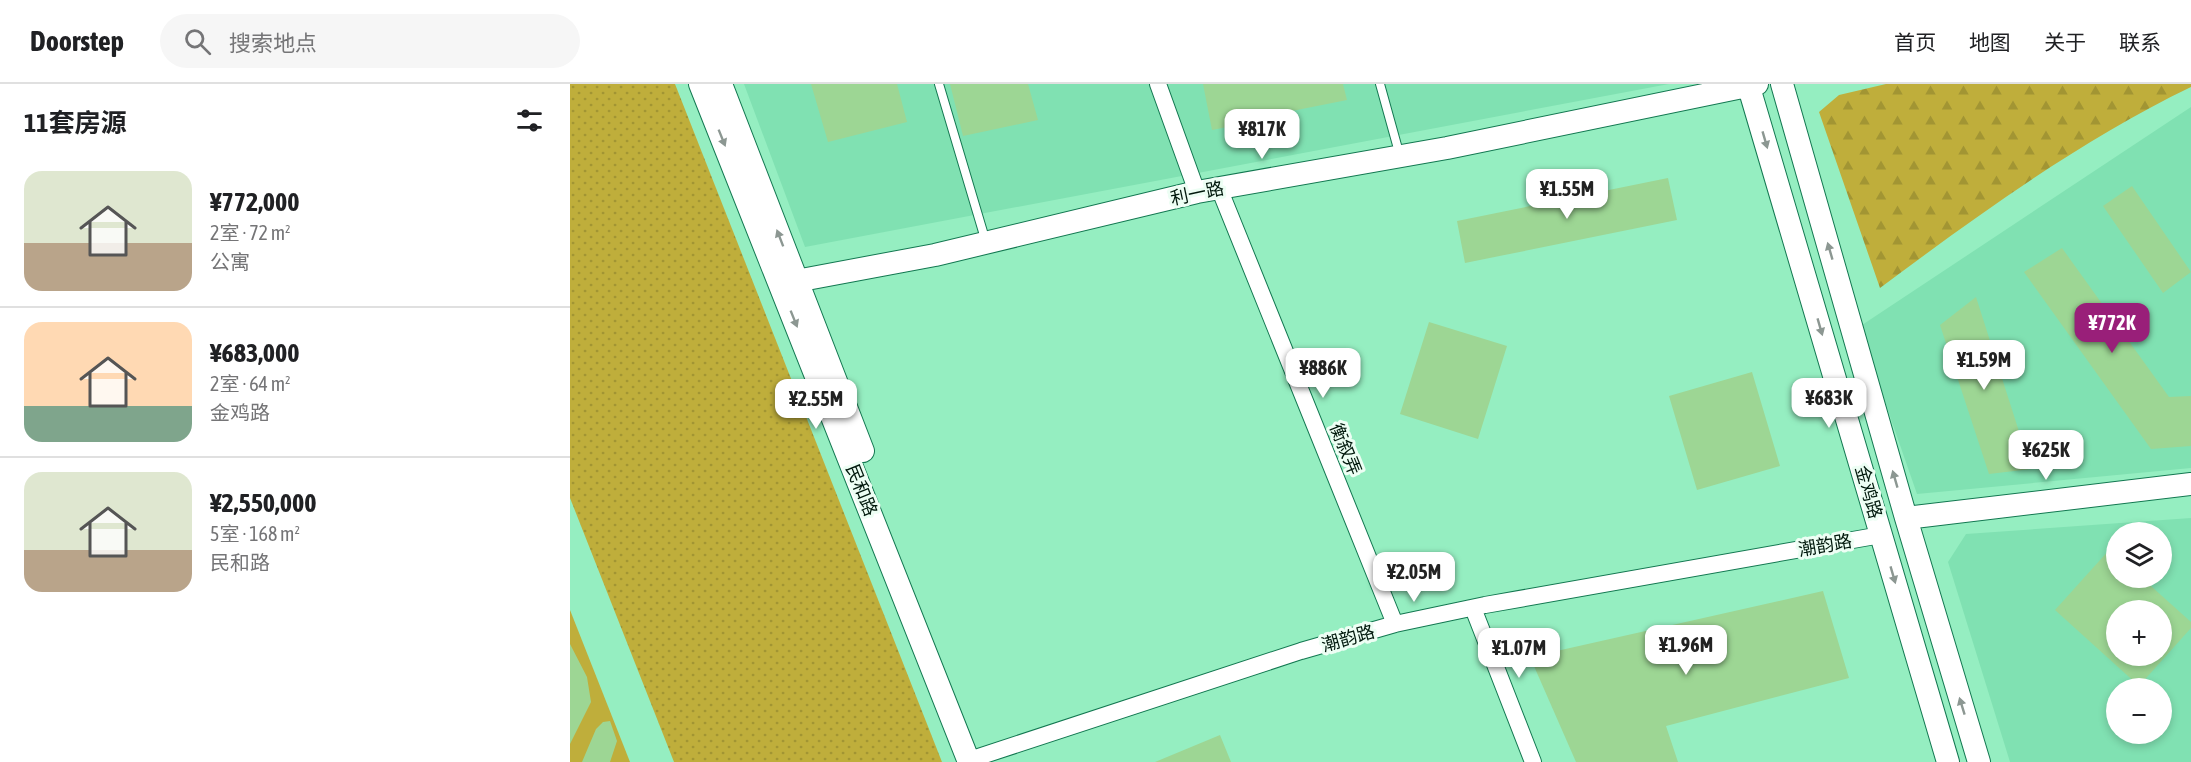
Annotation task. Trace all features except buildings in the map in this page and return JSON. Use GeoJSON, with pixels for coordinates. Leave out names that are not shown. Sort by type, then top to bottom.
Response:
{"type":"FeatureCollection","features":[{"type":"Feature","properties":{"kind":"main road","name":"民和路"},"geometry":{"type":"LineString","coordinates":[[700,84],[789,284],[977,760]]}},
{"type":"Feature","properties":{"kind":"main road","name":"民和路"},"geometry":{"type":"LineString","coordinates":[[721,84],[789,284]]}},
{"type":"Feature","properties":{"kind":"main road","name":"金鸡路"},"geometry":{"type":"LineString","coordinates":[[1782,84],[1906,518],[1979,762]]}},
{"type":"Feature","properties":{"kind":"main road","name":"利一路"},"geometry":{"type":"LineString","coordinates":[[789,284],[935,255],[1197,192],[1400,157],[1752,85]]}},
{"type":"Feature","properties":{"kind":"main road","name":"金鸡路"},"geometry":{"type":"LineString","coordinates":[[1752,85],[1948,762]]}},
{"type":"Feature","properties":{"kind":"main road"},"geometry":{"type":"LineString","coordinates":[[1906,518],[2191,484]]}},
{"type":"Feature","properties":{"kind":"street"},"geometry":{"type":"LineString","coordinates":[[1158,84],[1197,192]]}},
{"type":"Feature","properties":{"kind":"street","name":"衡叙弄"},"geometry":{"type":"LineString","coordinates":[[1219,188],[1395,624]]}},
{"type":"Feature","properties":{"kind":"street","name":"潮韵路"},"geometry":{"type":"LineString","coordinates":[[977,760],[1290,655],[1395,624],[1881,535]]}},
{"type":"Feature","properties":{"kind":"street"},"geometry":{"type":"LineString","coordinates":[[1473,608],[1533,762]]}},
{"type":"Feature","properties":{"kind":"lane"},"geometry":{"type":"LineString","coordinates":[[939,84],[987,242]]}},
{"type":"Feature","properties":{"kind":"lane"},"geometry":{"type":"LineString","coordinates":[[1380,84],[1400,157]]}},
{"type":"Feature","properties":{"kind":"shaded area"},"geometry":{"type":"Polygon","coordinates":[[[744,84],[1669,84],[805,247],[744,84]]]}},
{"type":"Feature","properties":{"kind":"shaded area"},"geometry":{"type":"Polygon","coordinates":[[[2191,107],[2191,468],[1917,494],[1859,327],[2191,107]]]}},
{"type":"Feature","properties":{"kind":"shaded area"},"geometry":{"type":"Polygon","coordinates":[[[2191,518],[2191,762],[2010,762],[1948,562],[1966,534],[2106,524],[2106,588],[2172,588],[2172,522],[2135,522],[2191,518]]]}},
{"type":"Feature","properties":{"kind":"green space"},"geometry":{"type":"Polygon","coordinates":[[[570,84],[675,84],[942,762],[674,762],[570,498],[570,84]]]}},
{"type":"Feature","properties":{"kind":"green space"},"geometry":{"type":"Polygon","coordinates":[[[1886,84],[2191,84],[2191,87],[2110,130],[2031,180],[1880,288],[1819,112],[1839,95],[1886,84]]]}},
{"type":"Feature","properties":{"kind":"green space"},"geometry":{"type":"Polygon","coordinates":[[[570,610],[630,762],[570,762],[570,610]]]}}]}
